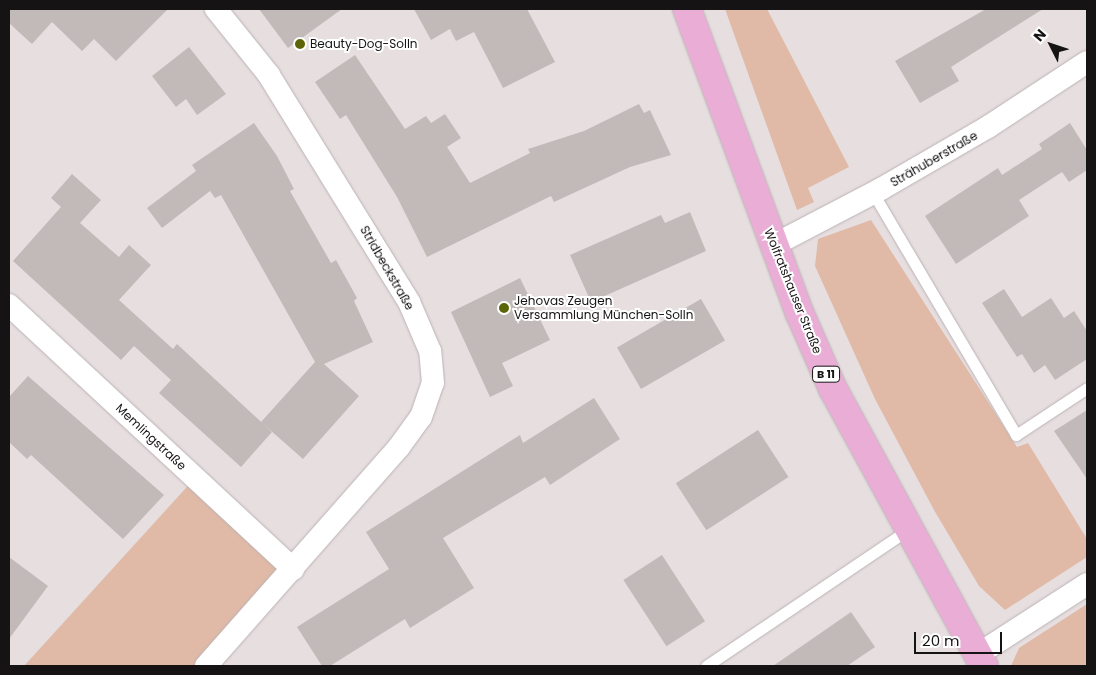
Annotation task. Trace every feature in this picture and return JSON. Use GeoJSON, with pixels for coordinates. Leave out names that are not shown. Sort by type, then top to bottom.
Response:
{"type":"FeatureCollection","features":[{"type":"Feature","properties":{"kind":"main road","name":"Wolfratshauser Straße"},"geometry":{"type":"LineString","coordinates":[[687,9],[774,245],[833,388],[908,530],[981,660]]}},
{"type":"Feature","properties":{"kind":"street","name":"Stridbeckstraße"},"geometry":{"type":"LineString","coordinates":[[206,666],[421,418],[433,383],[430,352],[409,302],[308,134],[269,75],[216,9]]}},
{"type":"Feature","properties":{"kind":"street","name":"Strähuberstraße"},"geometry":{"type":"LineString","coordinates":[[774,245],[873,193],[988,127],[1087,62]]}},
{"type":"Feature","properties":{"kind":"street","name":"Memlingstraße"},"geometry":{"type":"LineString","coordinates":[[9,305],[292,569]]}},
{"type":"Feature","properties":{"kind":"street"},"geometry":{"type":"LineString","coordinates":[[981,660],[1087,584]]}},
{"type":"Feature","properties":{"kind":"lane"},"geometry":{"type":"LineString","coordinates":[[873,193],[1016,435],[1087,388]]}},
{"type":"Feature","properties":{"kind":"lane"},"geometry":{"type":"LineString","coordinates":[[706,666],[908,530]]}},
{"type":"Feature","properties":{"kind":"shaded area"},"geometry":{"type":"Polygon","coordinates":[[[725,9],[767,9],[849,167],[808,188],[814,202],[797,210],[725,9]]]}},
{"type":"Feature","properties":{"kind":"shaded area"},"geometry":{"type":"Polygon","coordinates":[[[871,220],[1017,447],[1028,443],[1087,539],[1087,557],[1005,610],[979,586],[934,510],[875,399],[815,266],[818,239],[871,220]]]}},
{"type":"Feature","properties":{"kind":"shaded area"},"geometry":{"type":"Polygon","coordinates":[[[195,478],[293,569],[206,666],[24,666],[195,478]]]}},
{"type":"Feature","properties":{"kind":"shaded area"},"geometry":{"type":"Polygon","coordinates":[[[1087,604],[1087,666],[1011,666],[1019,648],[1087,604]]]}},
{"type":"Feature","properties":{"kind":"building"},"geometry":{"type":"Polygon","coordinates":[[[9,9],[168,9],[116,61],[94,39],[82,51],[52,22],[32,44],[9,23],[9,9]]]}},
{"type":"Feature","properties":{"kind":"building"},"geometry":{"type":"Polygon","coordinates":[[[259,9],[342,9],[288,48],[259,9]]]}},
{"type":"Feature","properties":{"kind":"building"},"geometry":{"type":"Polygon","coordinates":[[[414,9],[527,9],[555,62],[503,88],[474,32],[456,41],[450,29],[431,40],[414,9]]]}},
{"type":"Feature","properties":{"kind":"building"},"geometry":{"type":"Polygon","coordinates":[[[986,9],[1043,9],[951,67],[959,81],[920,103],[895,61],[986,9]]]}},
{"type":"Feature","properties":{"kind":"building"},"geometry":{"type":"Polygon","coordinates":[[[189,47],[226,94],[197,115],[186,99],[176,107],[152,76],[189,47]]]}},
{"type":"Feature","properties":{"kind":"building"},"geometry":{"type":"Polygon","coordinates":[[[355,55],[405,129],[426,116],[431,123],[445,114],[461,138],[447,147],[470,183],[530,153],[528,149],[584,131],[639,104],[644,113],[650,110],[671,155],[630,167],[554,202],[551,196],[427,257],[397,197],[346,115],[340,119],[315,82],[355,55]]]}},
{"type":"Feature","properties":{"kind":"building"},"geometry":{"type":"Polygon","coordinates":[[[254,123],[277,156],[294,189],[290,191],[331,263],[336,260],[357,298],[354,301],[373,342],[324,364],[359,396],[303,459],[261,422],[315,362],[221,195],[215,198],[210,191],[162,228],[147,208],[196,171],[192,165],[254,123]]]}},
{"type":"Feature","properties":{"kind":"building"},"geometry":{"type":"Polygon","coordinates":[[[1070,123],[1087,150],[1087,170],[1069,182],[1062,172],[1019,200],[1029,216],[956,264],[925,216],[998,168],[1002,175],[1042,149],[1039,144],[1070,123]]]}},
{"type":"Feature","properties":{"kind":"building"},"geometry":{"type":"Polygon","coordinates":[[[72,174],[101,200],[80,223],[119,257],[129,245],[151,265],[119,300],[173,349],[177,344],[272,432],[241,467],[159,393],[171,380],[134,346],[121,360],[13,261],[61,207],[51,198],[72,174]]]}},
{"type":"Feature","properties":{"kind":"building"},"geometry":{"type":"Polygon","coordinates":[[[690,212],[706,251],[591,302],[570,255],[661,215],[665,223],[690,212]]]}},
{"type":"Feature","properties":{"kind":"building"},"geometry":{"type":"Polygon","coordinates":[[[520,278],[550,340],[502,363],[513,386],[490,397],[451,312],[520,278]]]}},
{"type":"Feature","properties":{"kind":"building"},"geometry":{"type":"Polygon","coordinates":[[[1004,289],[1022,317],[1051,298],[1064,318],[1074,311],[1087,331],[1087,359],[1055,380],[1045,365],[1034,373],[1022,354],[1017,357],[982,303],[1004,289]]]}},
{"type":"Feature","properties":{"kind":"building"},"geometry":{"type":"Polygon","coordinates":[[[701,299],[725,341],[641,389],[617,348],[701,299]]]}},
{"type":"Feature","properties":{"kind":"building"},"geometry":{"type":"Polygon","coordinates":[[[28,376],[164,495],[123,539],[31,455],[27,459],[9,442],[9,397],[28,376]]]}},
{"type":"Feature","properties":{"kind":"building"},"geometry":{"type":"Polygon","coordinates":[[[594,398],[620,439],[550,485],[545,477],[443,538],[474,588],[410,628],[405,619],[330,666],[322,666],[297,627],[389,569],[366,532],[520,435],[523,443],[594,398]]]}},
{"type":"Feature","properties":{"kind":"building"},"geometry":{"type":"Polygon","coordinates":[[[1087,410],[1087,479],[1054,431],[1087,410]]]}},
{"type":"Feature","properties":{"kind":"building"},"geometry":{"type":"Polygon","coordinates":[[[758,430],[788,477],[706,530],[676,483],[758,430]]]}},
{"type":"Feature","properties":{"kind":"building"},"geometry":{"type":"Polygon","coordinates":[[[662,555],[705,621],[666,646],[623,580],[662,555]]]}},
{"type":"Feature","properties":{"kind":"building"},"geometry":{"type":"Polygon","coordinates":[[[9,557],[48,586],[9,639],[9,557]]]}},
{"type":"Feature","properties":{"kind":"building"},"geometry":{"type":"Polygon","coordinates":[[[851,612],[875,647],[847,666],[773,666],[851,612]]]}},
{"type":"Feature","properties":{"kind":"place","name":"Beauty-Dog-Solln"},"geometry":{"type":"Point","coordinates":[300,44]}},
{"type":"Feature","properties":{"kind":"place","name":"Jehovas Zeugen Versammlung München-Solln"},"geometry":{"type":"Point","coordinates":[504,308]}}]}
